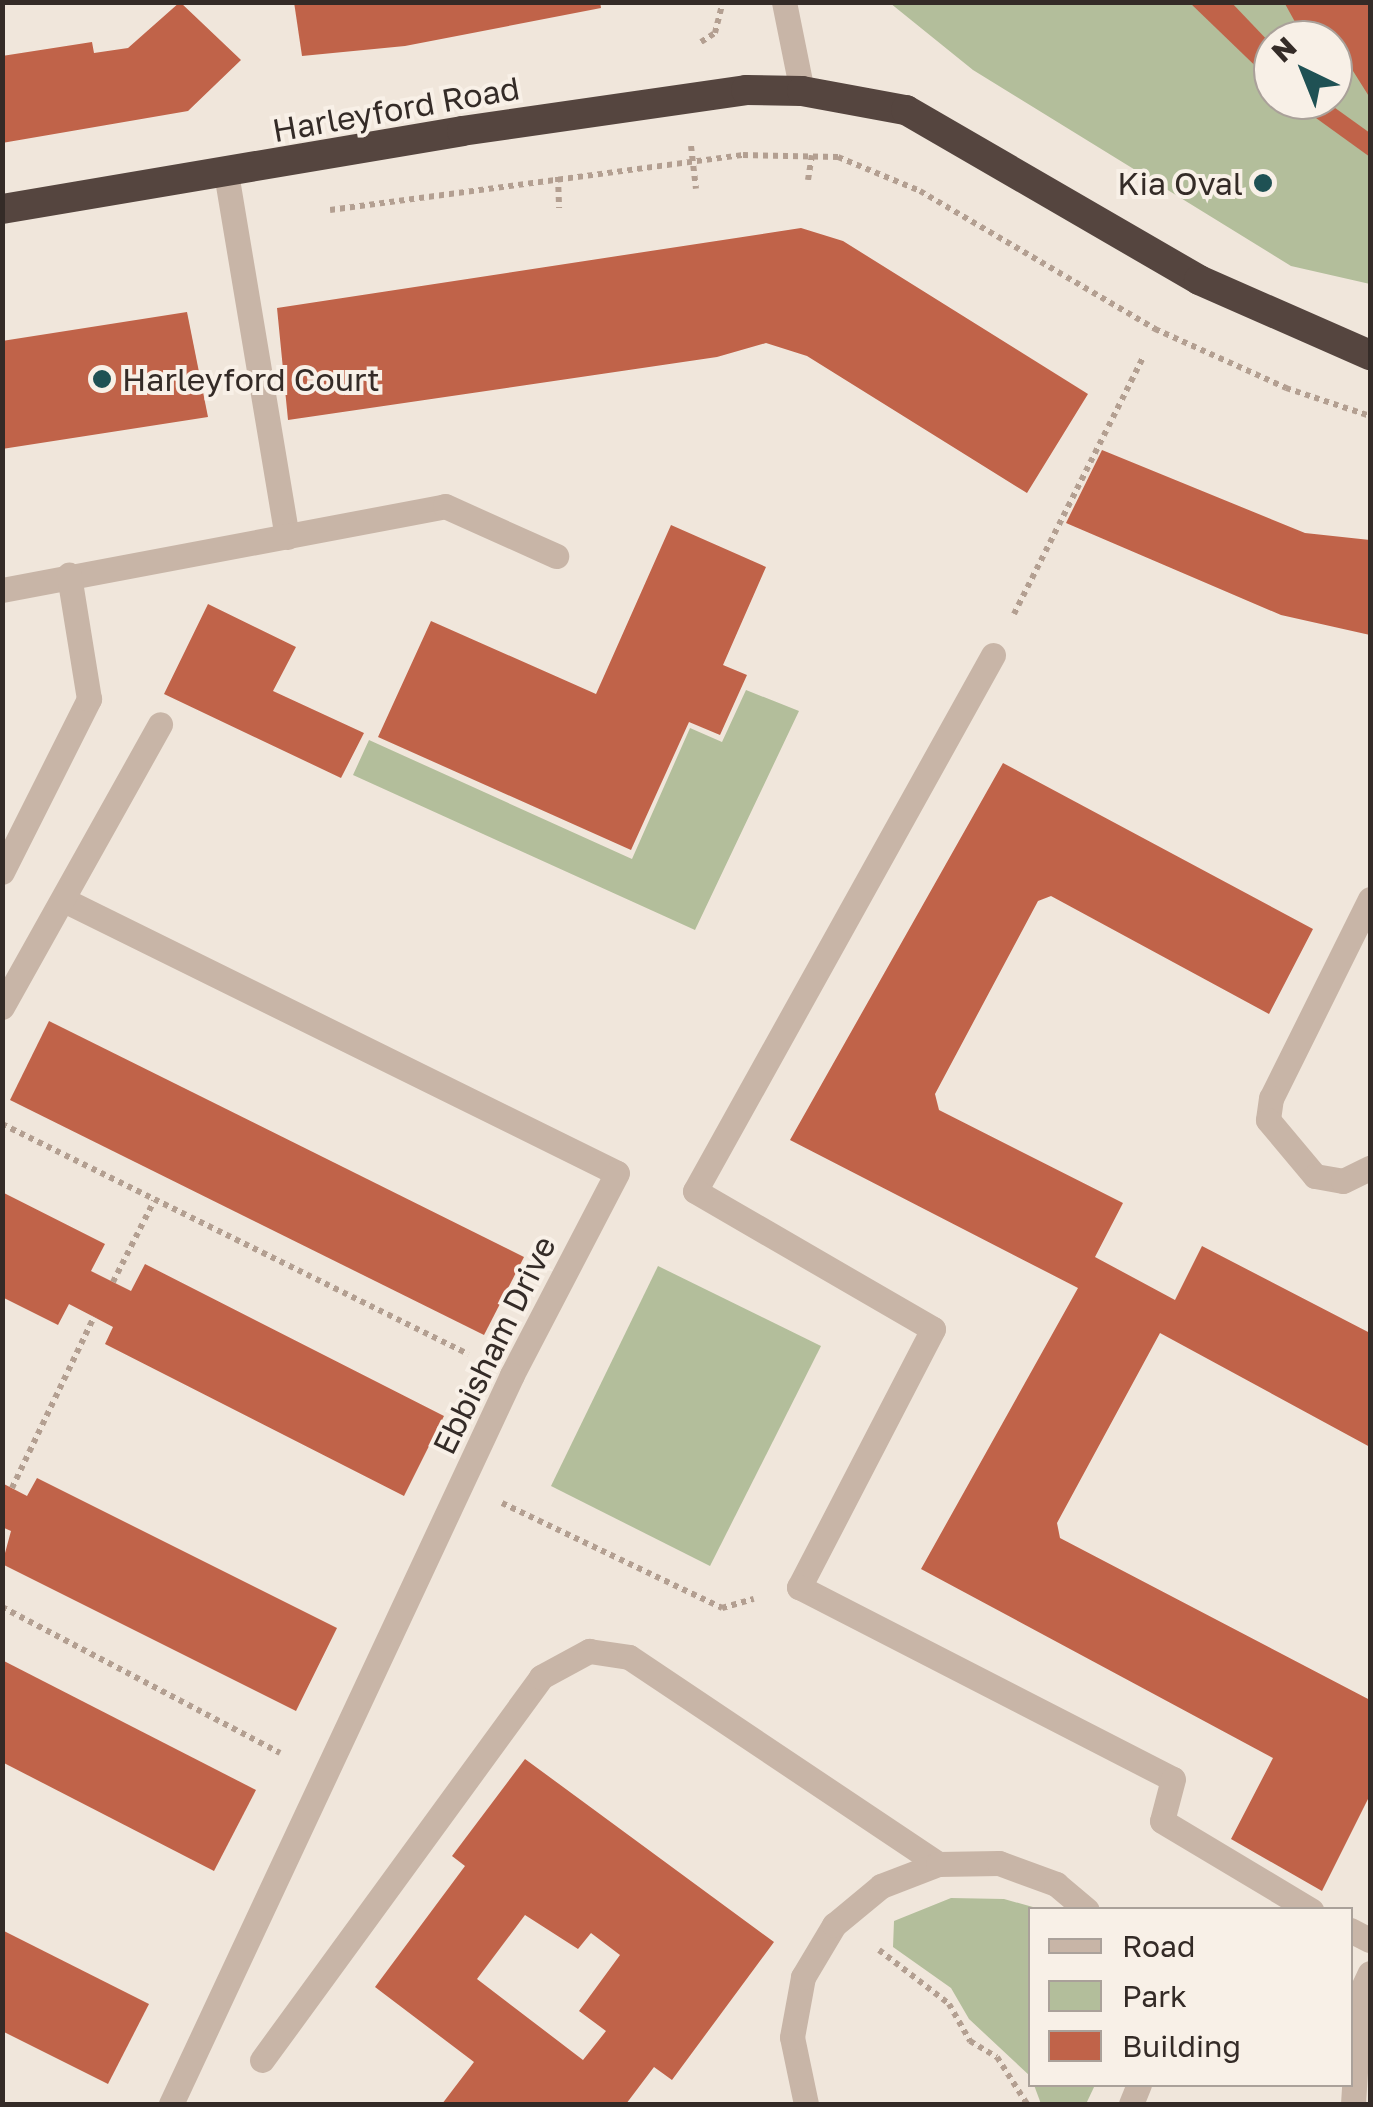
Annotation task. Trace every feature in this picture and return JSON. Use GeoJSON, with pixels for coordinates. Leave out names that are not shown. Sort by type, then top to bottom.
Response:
{"type":"FeatureCollection","features":[{"type":"Feature","properties":{"kind":"highway","name":"Harleyford Road"},"geometry":{"type":"LineString","coordinates":[[2,209],[746,90],[802,90],[906,110],[1199,280],[1370,355]]}},
{"type":"Feature","properties":{"kind":"street"},"geometry":{"type":"LineString","coordinates":[[784,2],[802,90]]}},
{"type":"Feature","properties":{"kind":"street"},"geometry":{"type":"LineString","coordinates":[[226,173],[286,537]]}},
{"type":"Feature","properties":{"kind":"street"},"geometry":{"type":"LineString","coordinates":[[2,590],[445,506],[556,556]]}},
{"type":"Feature","properties":{"kind":"street"},"geometry":{"type":"LineString","coordinates":[[2,872],[89,699],[69,576]]}},
{"type":"Feature","properties":{"kind":"street"},"geometry":{"type":"LineString","coordinates":[[993,655],[695,1191],[933,1329],[799,1586],[1173,1779],[1162,1822],[1306,1907]]}},
{"type":"Feature","properties":{"kind":"street"},"geometry":{"type":"LineString","coordinates":[[2,1007],[66,901],[160,724]]}},
{"type":"Feature","properties":{"kind":"street"},"geometry":{"type":"LineString","coordinates":[[1370,899],[1268,1120],[1314,1176],[1343,1181],[1370,1168]]}},
{"type":"Feature","properties":{"kind":"street","name":"Ebbisham Drive"},"geometry":{"type":"LineString","coordinates":[[66,901],[617,1173],[512,1376],[328,1778],[172,2104]]}},
{"type":"Feature","properties":{"kind":"street"},"geometry":{"type":"LineString","coordinates":[[262,2060],[541,1677],[589,1651],[630,1657],[938,1864]]}},
{"type":"Feature","properties":{"kind":"street"},"geometry":{"type":"LineString","coordinates":[[806,2104],[792,2037],[803,1977],[834,1924],[881,1886],[938,1864],[998,1864],[1056,1884],[1084,1907]]}},
{"type":"Feature","properties":{"kind":"street"},"geometry":{"type":"LineString","coordinates":[[1353,2104],[1360,1986]]}},
{"type":"Feature","properties":{"kind":"path"},"geometry":{"type":"LineString","coordinates":[[690,45],[715,33],[723,2]]}},
{"type":"Feature","properties":{"kind":"path"},"geometry":{"type":"LineString","coordinates":[[692,148],[696,189]]}},
{"type":"Feature","properties":{"kind":"path"},"geometry":{"type":"LineString","coordinates":[[808,180],[812,155]]}},
{"type":"Feature","properties":{"kind":"path"},"geometry":{"type":"LineString","coordinates":[[233,226],[693,161],[812,155],[876,170],[1155,329],[1286,388],[1370,416]]}},
{"type":"Feature","properties":{"kind":"path"},"geometry":{"type":"LineString","coordinates":[[558,178],[559,208]]}},
{"type":"Feature","properties":{"kind":"path"},"geometry":{"type":"LineString","coordinates":[[993,655],[1143,358]]}},
{"type":"Feature","properties":{"kind":"path"},"geometry":{"type":"LineString","coordinates":[[2,1124],[512,1376]]}},
{"type":"Feature","properties":{"kind":"path"},"geometry":{"type":"LineString","coordinates":[[113,1282],[154,1201]]}},
{"type":"Feature","properties":{"kind":"path"},"geometry":{"type":"LineString","coordinates":[[12,1488],[94,1316]]}},
{"type":"Feature","properties":{"kind":"path"},"geometry":{"type":"LineString","coordinates":[[461,1484],[722,1608],[799,1586]]}},
{"type":"Feature","properties":{"kind":"path"},"geometry":{"type":"LineString","coordinates":[[2,1607],[328,1778]]}},
{"type":"Feature","properties":{"kind":"path"},"geometry":{"type":"LineString","coordinates":[[834,1924],[950,2004],[970,2042],[997,2057],[1027,2104]]}},
{"type":"Feature","properties":{"kind":"green space","name":"Kia Oval"},"geometry":{"type":"Polygon","coordinates":[[[890,3],[1370,3],[1370,284],[1291,266],[973,70],[890,3]]]}},
{"type":"Feature","properties":{"kind":"green space"},"geometry":{"type":"Polygon","coordinates":[[[746,690],[799,711],[695,930],[353,775],[369,740],[632,859],[690,728],[722,742],[746,690]]]}},
{"type":"Feature","properties":{"kind":"green space"},"geometry":{"type":"Polygon","coordinates":[[[658,1266],[821,1346],[710,1566],[551,1486],[658,1266]]]}},
{"type":"Feature","properties":{"kind":"green space"},"geometry":{"type":"Polygon","coordinates":[[[951,1898],[1004,1899],[1033,1907],[1028,1907],[1028,2074],[969,2019],[951,1988],[893,1947],[894,1921],[951,1898]]]}},
{"type":"Feature","properties":{"kind":"green space"},"geometry":{"type":"Polygon","coordinates":[[[1035,2087],[1094,2087],[1086,2104],[1041,2104],[1035,2087]]]}},
{"type":"Feature","properties":{"kind":"building"},"geometry":{"type":"Polygon","coordinates":[[[180,2],[241,60],[188,111],[2,143],[2,56],[92,42],[94,53],[128,48],[180,2]]]}},
{"type":"Feature","properties":{"kind":"building"},"geometry":{"type":"Polygon","coordinates":[[[294,2],[600,2],[601,8],[405,46],[302,56],[294,2]]]}},
{"type":"Feature","properties":{"kind":"building"},"geometry":{"type":"Polygon","coordinates":[[[1189,2],[1231,2],[1253,25],[1253,64],[1189,2]]]}},
{"type":"Feature","properties":{"kind":"building"},"geometry":{"type":"Polygon","coordinates":[[[1284,2],[1370,2],[1370,98],[1353,71],[1353,20],[1294,20],[1284,2]]]}},
{"type":"Feature","properties":{"kind":"building"},"geometry":{"type":"Polygon","coordinates":[[[1319,120],[1352,120],[1370,133],[1370,157],[1319,120]]]}},
{"type":"Feature","properties":{"kind":"building"},"geometry":{"type":"Polygon","coordinates":[[[801,228],[843,241],[1088,394],[1027,493],[807,356],[766,343],[717,357],[288,420],[277,308],[801,228]]]}},
{"type":"Feature","properties":{"kind":"building","name":"Harleyford Court"},"geometry":{"type":"Polygon","coordinates":[[[187,312],[208,417],[2,449],[2,341],[187,312]]]}},
{"type":"Feature","properties":{"kind":"building"},"geometry":{"type":"Polygon","coordinates":[[[1102,450],[1305,533],[1370,540],[1370,635],[1281,615],[1066,523],[1102,450]]]}},
{"type":"Feature","properties":{"kind":"building"},"geometry":{"type":"Polygon","coordinates":[[[671,525],[766,567],[723,665],[747,675],[720,735],[689,722],[631,850],[378,737],[431,621],[596,694],[671,525]]]}},
{"type":"Feature","properties":{"kind":"building"},"geometry":{"type":"Polygon","coordinates":[[[208,604],[296,647],[273,691],[364,733],[341,778],[164,694],[208,604]]]}},
{"type":"Feature","properties":{"kind":"building"},"geometry":{"type":"Polygon","coordinates":[[[1003,763],[1313,929],[1269,1014],[1051,896],[1038,901],[935,1094],[939,1110],[1123,1203],[1095,1257],[1175,1300],[1202,1246],[1370,1333],[1370,1447],[1160,1333],[1057,1523],[1060,1538],[1370,1700],[1370,1795],[1322,1891],[1231,1839],[1273,1758],[921,1569],[1078,1288],[790,1140],[1003,763]]]}},
{"type":"Feature","properties":{"kind":"building"},"geometry":{"type":"Polygon","coordinates":[[[49,1021],[524,1257],[484,1335],[10,1100],[49,1021]]]}},
{"type":"Feature","properties":{"kind":"building"},"geometry":{"type":"Polygon","coordinates":[[[2,1192],[105,1244],[91,1271],[131,1291],[145,1264],[444,1416],[404,1496],[105,1344],[113,1327],[69,1304],[58,1325],[2,1297],[2,1192]]]}},
{"type":"Feature","properties":{"kind":"building"},"geometry":{"type":"Polygon","coordinates":[[[37,1478],[337,1628],[296,1711],[2,1564],[11,1531],[2,1527],[2,1483],[27,1496],[37,1478]]]}},
{"type":"Feature","properties":{"kind":"building"},"geometry":{"type":"Polygon","coordinates":[[[2,1660],[256,1790],[214,1871],[2,1762],[2,1660]]]}},
{"type":"Feature","properties":{"kind":"building"},"geometry":{"type":"Polygon","coordinates":[[[525,1759],[774,1942],[672,2080],[654,2067],[626,2104],[442,2104],[474,2062],[375,1987],[465,1866],[452,1856],[525,1759]],[[525,1915],[477,1979],[583,2060],[606,2031],[579,2011],[620,1955],[591,1933],[578,1949],[525,1915]]]}},
{"type":"Feature","properties":{"kind":"building"},"geometry":{"type":"Polygon","coordinates":[[[2,1930],[149,2004],[108,2084],[2,2031],[2,1930]]]}},
{"type":"Feature","properties":{"kind":"place","name":"Kia Oval"},"geometry":{"type":"Point","coordinates":[1263,183]}},
{"type":"Feature","properties":{"kind":"place","name":"Harleyford Court"},"geometry":{"type":"Point","coordinates":[102,379]}}]}
